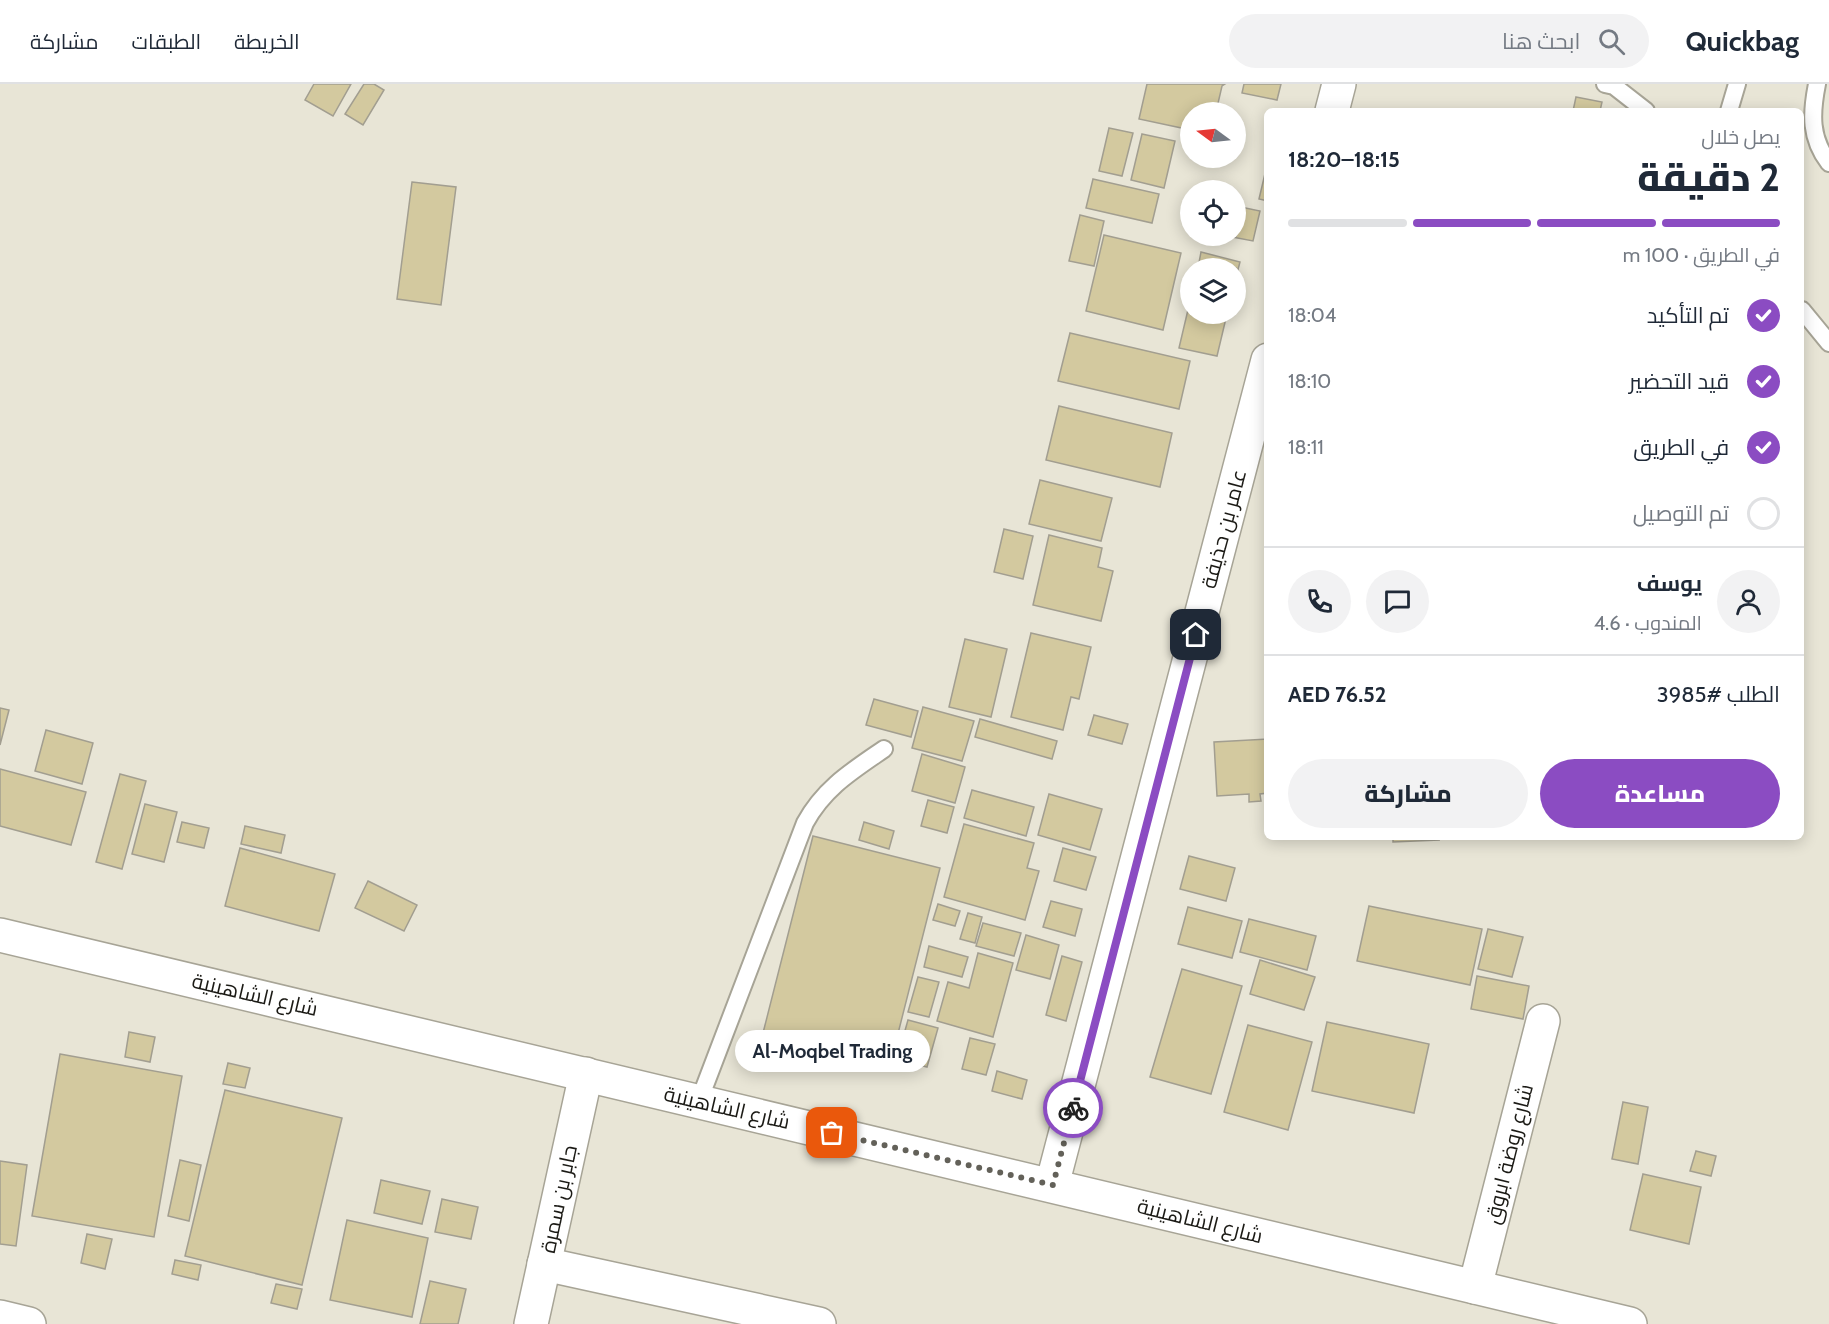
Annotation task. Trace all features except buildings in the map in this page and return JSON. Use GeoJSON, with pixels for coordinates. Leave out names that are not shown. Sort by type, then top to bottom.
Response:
{"type":"FeatureCollection","features":[{"type":"Feature","properties":{"kind":"street"},"geometry":{"type":"LineString","coordinates":[[1333,108],[1339,84]]}},
{"type":"Feature","properties":{"kind":"street","name":"عامر بن حذيفة"},"geometry":{"type":"LineString","coordinates":[[1053,1185],[1264,375]]}},
{"type":"Feature","properties":{"kind":"street","name":"شارع الشاهينية"},"geometry":{"type":"LineString","coordinates":[[0,935],[1630,1324]]}},
{"type":"Feature","properties":{"kind":"street","name":"شارع روضة ابروق"},"geometry":{"type":"LineString","coordinates":[[1475,1287],[1543,1021]]}},
{"type":"Feature","properties":{"kind":"street","name":"جابر بن سمرة"},"geometry":{"type":"LineString","coordinates":[[531,1324],[586,1074]]}},
{"type":"Feature","properties":{"kind":"street"},"geometry":{"type":"LineString","coordinates":[[544,1264],[819,1324]]}},
{"type":"Feature","properties":{"kind":"street"},"geometry":{"type":"LineString","coordinates":[[0,1317],[29,1324]]}},
{"type":"Feature","properties":{"kind":"lane"},"geometry":{"type":"LineString","coordinates":[[1605,84],[1614,86],[1642,108]]}},
{"type":"Feature","properties":{"kind":"lane"},"geometry":{"type":"LineString","coordinates":[[1730,108],[1737,84]]}},
{"type":"Feature","properties":{"kind":"lane"},"geometry":{"type":"LineString","coordinates":[[1817,84],[1811,113],[1820,151],[1829,163]]}},
{"type":"Feature","properties":{"kind":"lane"},"geometry":{"type":"LineString","coordinates":[[1804,312],[1829,343]]}},
{"type":"Feature","properties":{"kind":"lane"},"geometry":{"type":"LineString","coordinates":[[699,1101],[805,823],[815,806],[835,783],[884,749]]}},
{"type":"Feature","properties":{"kind":"way so far"},"geometry":{"type":"LineString","coordinates":[[832,1133],[1053,1185],[1073,1108]]}},
{"type":"Feature","properties":{"kind":"place","name":"Al-Moqbel Trading"},"geometry":{"type":"Point","coordinates":[832,1133]}},
{"type":"Feature","properties":{"kind":"route"},"geometry":{"type":"LineString","coordinates":[[1073,1108],[1196,635]]}}]}
